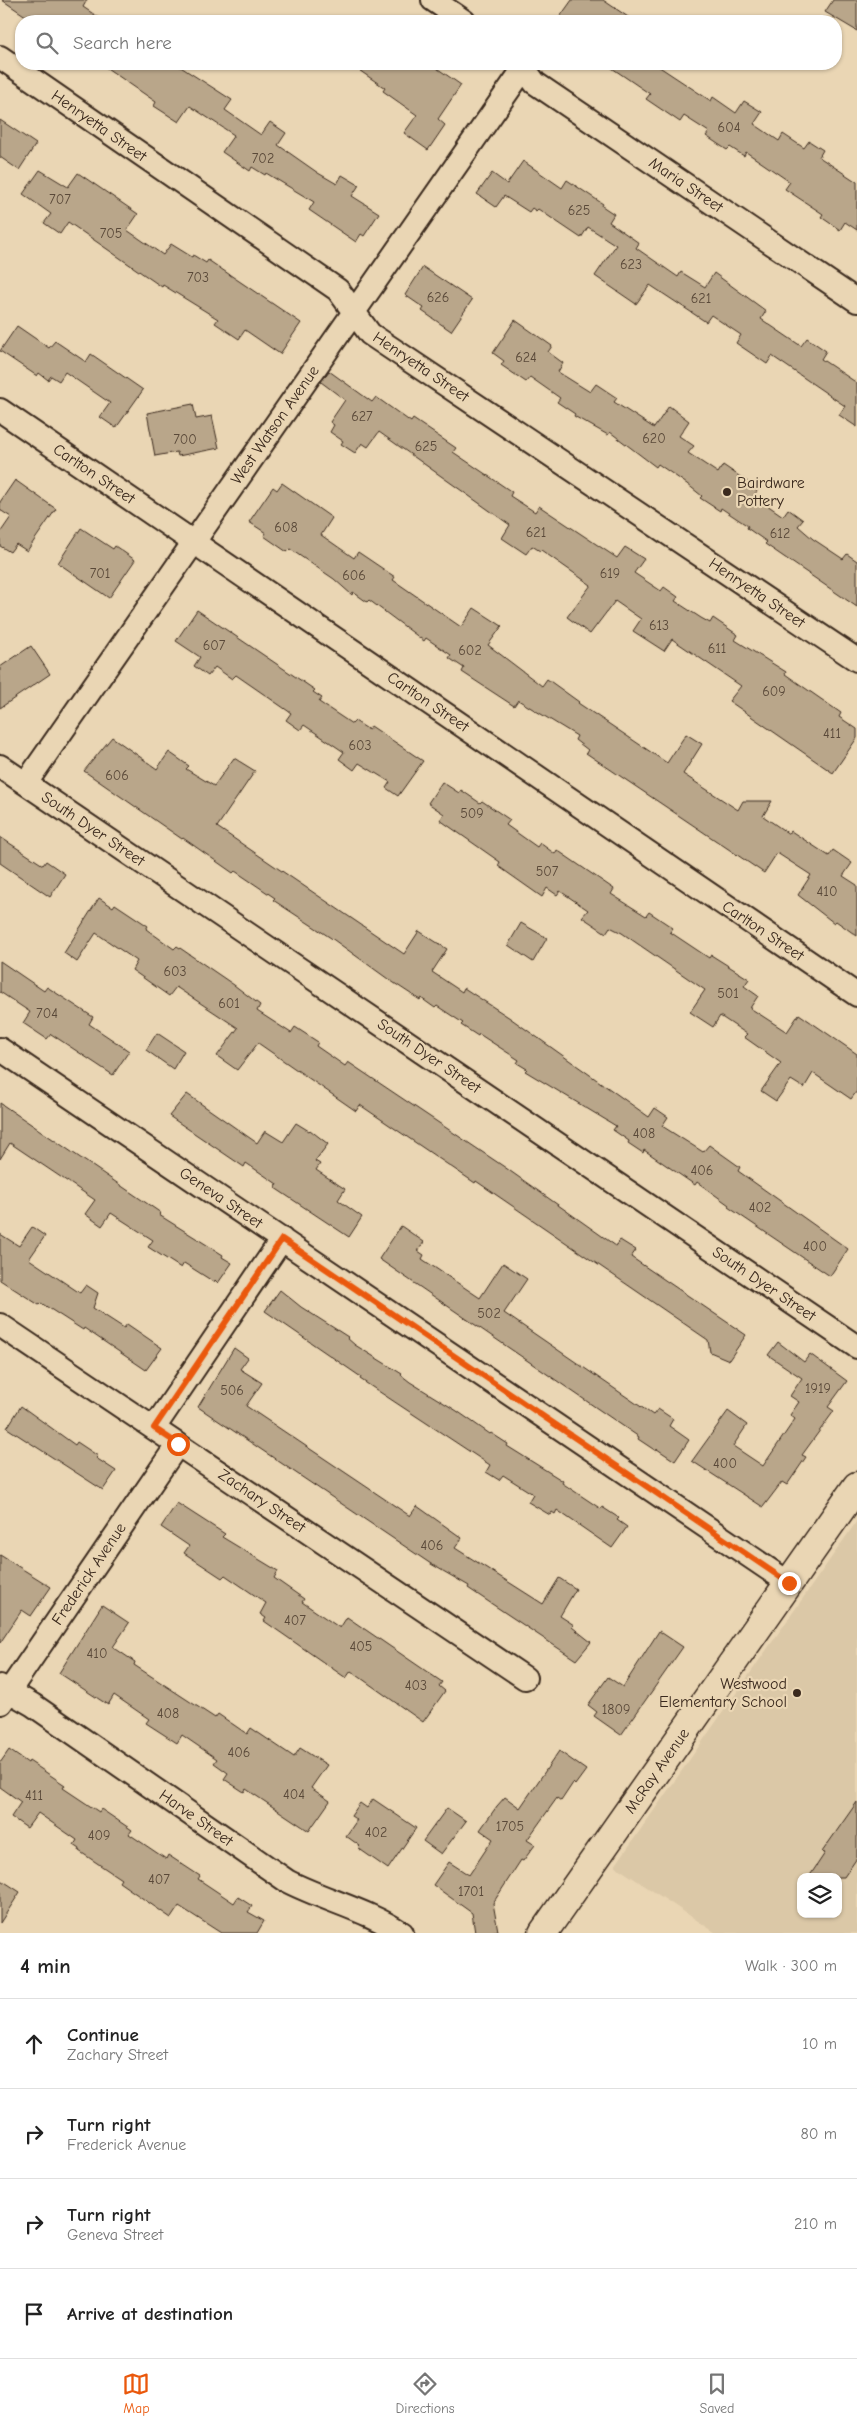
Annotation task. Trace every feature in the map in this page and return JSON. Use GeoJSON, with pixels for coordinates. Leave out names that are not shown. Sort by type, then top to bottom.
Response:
{"type":"FeatureCollection","features":[{"type":"Feature","properties":{"kind":"street"},"geometry":{"type":"LineString","coordinates":[[433,0],[455,15]]}},
{"type":"Feature","properties":{"kind":"street","name":"Henryetta Street"},"geometry":{"type":"LineString","coordinates":[[0,57],[15,67]]}},
{"type":"Feature","properties":{"kind":"street","name":"Henryetta Street"},"geometry":{"type":"LineString","coordinates":[[19,70],[338,290],[370,334],[857,660]]}},
{"type":"Feature","properties":{"kind":"street","name":"West Watson Avenue"},"geometry":{"type":"LineString","coordinates":[[26,783],[194,543],[519,70]]}},
{"type":"Feature","properties":{"kind":"street","name":"Maria Street"},"geometry":{"type":"LineString","coordinates":[[525,70],[535,83],[857,301]]}},
{"type":"Feature","properties":{"kind":"street","name":"Carlton Street"},"geometry":{"type":"LineString","coordinates":[[0,410],[857,994]]}},
{"type":"Feature","properties":{"kind":"street","name":"South Dyer Street"},"geometry":{"type":"LineString","coordinates":[[0,766],[857,1347]]}},
{"type":"Feature","properties":{"kind":"street","name":"Geneva Street"},"geometry":{"type":"LineString","coordinates":[[0,1049],[789,1583]]}},
{"type":"Feature","properties":{"kind":"street"},"geometry":{"type":"LineString","coordinates":[[154,1428],[282,1239]]}},
{"type":"Feature","properties":{"kind":"street","name":"Zachary Street"},"geometry":{"type":"LineString","coordinates":[[0,1324],[525,1678]]}},
{"type":"Feature","properties":{"kind":"street","name":"Frederick Avenue"},"geometry":{"type":"LineString","coordinates":[[3,1694],[178,1444]]}},
{"type":"Feature","properties":{"kind":"street","name":"McRay Avenue"},"geometry":{"type":"LineString","coordinates":[[543,1933],[857,1486]]}},
{"type":"Feature","properties":{"kind":"street","name":"Harve Street"},"geometry":{"type":"LineString","coordinates":[[3,1694],[33,1705],[287,1881],[318,1896],[370,1916],[402,1933]]}},
{"type":"Feature","properties":{"kind":"shaded area","name":"Westwood Elementary School"},"geometry":{"type":"Polygon","coordinates":[[[857,1521],[857,1933],[716,1933],[615,1866],[857,1521]]]}},
{"type":"Feature","properties":{"kind":"building"},"geometry":{"type":"Polygon","coordinates":[[[2,0],[87,0],[83,7],[95,15],[24,15],[2,0]]]}},
{"type":"Feature","properties":{"kind":"building"},"geometry":{"type":"Polygon","coordinates":[[[572,0],[603,0],[625,15],[561,15],[572,0]]]}},
{"type":"Feature","properties":{"kind":"building"},"geometry":{"type":"Polygon","coordinates":[[[833,0],[857,0],[857,31],[842,22],[842,15],[830,15],[825,12],[833,0]]]}},
{"type":"Feature","properties":{"kind":"building"},"geometry":{"type":"Polygon","coordinates":[[[110,70],[185,70],[232,100],[225,110],[261,135],[270,122],[286,133],[278,145],[318,173],[337,184],[342,175],[359,185],[352,196],[379,213],[364,236],[361,234],[356,242],[309,210],[314,202],[266,173],[265,175],[252,167],[250,171],[222,152],[234,135],[190,106],[179,122],[154,106],[156,102],[110,70]]]}},
{"type":"Feature","properties":{"kind":"building"},"geometry":{"type":"Polygon","coordinates":[[[359,70],[440,70],[461,85],[438,119],[445,125],[428,150],[404,133],[417,115],[383,91],[385,88],[359,70]]]}},
{"type":"Feature","properties":{"kind":"building"},"geometry":{"type":"Polygon","coordinates":[[[615,70],[664,70],[711,101],[713,97],[736,113],[744,101],[762,112],[754,124],[779,141],[783,134],[804,148],[809,141],[823,150],[819,157],[857,182],[857,230],[845,222],[840,230],[821,217],[823,214],[785,189],[790,182],[746,152],[744,156],[730,147],[727,150],[706,136],[709,132],[684,116],[680,122],[646,99],[650,94],[615,70]]]}},
{"type":"Feature","properties":{"kind":"building"},"geometry":{"type":"Polygon","coordinates":[[[0,120],[36,144],[19,170],[0,157],[0,120]]]}},
{"type":"Feature","properties":{"kind":"building"},"geometry":{"type":"Polygon","coordinates":[[[523,161],[562,188],[567,180],[603,204],[602,206],[614,214],[609,222],[639,243],[636,248],[678,277],[681,272],[705,287],[714,273],[766,311],[761,319],[801,346],[807,338],[826,351],[821,359],[857,383],[857,427],[839,415],[845,406],[772,356],[767,364],[736,343],[741,335],[711,315],[706,322],[650,285],[636,304],[595,276],[616,245],[588,227],[581,238],[538,209],[536,211],[532,208],[529,212],[504,196],[496,207],[477,194],[492,173],[507,184],[523,161]]]}},
{"type":"Feature","properties":{"kind":"building"},"geometry":{"type":"Polygon","coordinates":[[[40,170],[68,187],[78,173],[138,214],[127,230],[163,255],[171,244],[192,257],[193,255],[206,263],[208,260],[301,323],[280,354],[245,330],[239,339],[215,323],[218,319],[163,285],[162,287],[68,222],[60,234],[44,223],[51,214],[23,194],[40,170]]]}},
{"type":"Feature","properties":{"kind":"building"},"geometry":{"type":"Polygon","coordinates":[[[423,267],[472,300],[451,331],[422,311],[424,308],[405,295],[423,267]]]}},
{"type":"Feature","properties":{"kind":"building"},"geometry":{"type":"Polygon","coordinates":[[[515,320],[552,346],[548,352],[563,363],[558,372],[590,392],[596,384],[617,398],[614,402],[654,428],[669,406],[689,421],[679,436],[694,446],[688,453],[718,473],[723,465],[758,489],[754,496],[783,516],[788,509],[803,520],[798,526],[813,539],[843,559],[847,554],[857,561],[857,607],[765,544],[767,542],[747,528],[748,526],[721,508],[720,511],[700,498],[702,496],[658,464],[656,467],[610,432],[608,435],[574,416],[575,414],[557,402],[560,398],[530,377],[526,382],[501,365],[504,361],[493,353],[515,320]]]}},
{"type":"Feature","properties":{"kind":"building"},"geometry":{"type":"Polygon","coordinates":[[[17,326],[49,348],[55,341],[86,362],[91,354],[143,390],[116,428],[100,417],[110,403],[65,372],[59,381],[51,376],[48,380],[39,373],[37,376],[0,351],[17,326]]]}},
{"type":"Feature","properties":{"kind":"building"},"geometry":{"type":"Polygon","coordinates":[[[329,371],[372,402],[376,397],[411,422],[413,419],[456,448],[453,452],[512,492],[510,496],[535,512],[539,506],[617,558],[625,547],[644,559],[634,573],[661,591],[664,587],[678,597],[675,601],[701,618],[710,623],[713,618],[738,635],[735,640],[786,672],[785,674],[841,713],[839,717],[857,729],[857,738],[833,773],[729,701],[741,686],[672,639],[664,651],[633,631],[641,619],[615,601],[590,634],[567,617],[591,585],[541,550],[532,546],[526,554],[502,538],[510,525],[379,432],[368,447],[362,443],[355,453],[341,444],[343,441],[330,432],[334,425],[330,422],[345,400],[321,382],[329,371]]]}},
{"type":"Feature","properties":{"kind":"building"},"geometry":{"type":"Polygon","coordinates":[[[193,404],[196,419],[212,416],[219,448],[178,456],[177,452],[155,456],[147,413],[193,404]]]}},
{"type":"Feature","properties":{"kind":"building"},"geometry":{"type":"Polygon","coordinates":[[[15,480],[56,509],[27,551],[16,544],[10,552],[0,546],[0,533],[11,517],[0,510],[0,502],[15,480]]]}},
{"type":"Feature","properties":{"kind":"building"},"geometry":{"type":"Polygon","coordinates":[[[282,483],[332,518],[321,535],[354,558],[358,552],[395,577],[393,580],[461,627],[474,608],[502,626],[488,645],[542,686],[547,679],[578,703],[667,763],[686,734],[702,744],[683,774],[738,810],[743,801],[772,801],[763,816],[789,834],[791,831],[829,856],[833,850],[852,863],[843,876],[857,885],[857,936],[836,921],[834,923],[798,895],[811,875],[777,853],[764,873],[586,753],[588,750],[575,740],[577,736],[518,700],[514,706],[462,672],[464,668],[449,658],[451,655],[426,638],[424,641],[369,600],[367,602],[353,592],[352,595],[334,579],[290,549],[287,552],[264,536],[266,533],[249,522],[273,487],[277,490],[282,483]]]}},
{"type":"Feature","properties":{"kind":"building"},"geometry":{"type":"Polygon","coordinates":[[[81,528],[113,549],[115,546],[135,560],[109,598],[58,563],[81,528]]]}},
{"type":"Feature","properties":{"kind":"building"},"geometry":{"type":"Polygon","coordinates":[[[197,610],[315,690],[313,692],[322,698],[319,702],[352,724],[355,721],[369,730],[371,726],[423,761],[398,796],[386,788],[390,782],[359,763],[354,770],[339,759],[344,752],[304,725],[300,730],[286,720],[291,713],[236,675],[232,679],[215,667],[208,676],[194,666],[200,657],[176,641],[197,610]]]}},
{"type":"Feature","properties":{"kind":"building"},"geometry":{"type":"Polygon","coordinates":[[[31,646],[50,674],[0,708],[0,667],[31,646]]]}},
{"type":"Feature","properties":{"kind":"building"},"geometry":{"type":"Polygon","coordinates":[[[112,737],[157,769],[169,752],[189,766],[186,769],[214,786],[234,758],[255,771],[217,827],[404,954],[419,931],[447,949],[432,972],[462,992],[464,988],[510,1018],[649,1117],[655,1108],[668,1117],[662,1126],[703,1152],[709,1145],[740,1167],[738,1171],[848,1249],[830,1276],[728,1207],[729,1205],[697,1182],[695,1185],[644,1150],[643,1153],[628,1143],[629,1141],[613,1130],[616,1126],[525,1071],[527,1069],[517,1063],[519,1060],[479,1034],[478,1036],[461,1025],[463,1023],[437,1006],[435,1008],[421,998],[420,1000],[388,979],[334,940],[273,900],[275,898],[235,871],[233,873],[84,771],[112,737]]]}},
{"type":"Feature","properties":{"kind":"building"},"geometry":{"type":"Polygon","coordinates":[[[442,782],[459,793],[461,790],[480,803],[482,801],[510,820],[506,825],[537,847],[540,843],[555,854],[557,850],[614,889],[611,894],[646,916],[649,912],[673,928],[670,932],[709,958],[711,955],[749,979],[744,986],[758,996],[750,1008],[787,1032],[799,1014],[857,1054],[857,1091],[851,1099],[813,1073],[804,1088],[791,1080],[776,1101],[761,1091],[781,1063],[744,1037],[747,1034],[720,1016],[713,1027],[690,1012],[705,990],[622,933],[610,927],[606,933],[582,917],[588,910],[560,891],[557,895],[547,888],[542,897],[498,866],[500,862],[440,820],[444,814],[428,803],[442,782]]]}},
{"type":"Feature","properties":{"kind":"building"},"geometry":{"type":"Polygon","coordinates":[[[0,837],[43,865],[46,861],[65,874],[50,897],[0,863],[0,837]]]}},
{"type":"Feature","properties":{"kind":"building"},"geometry":{"type":"Polygon","coordinates":[[[99,898],[113,907],[115,904],[148,926],[146,929],[174,949],[177,946],[234,985],[260,1005],[257,1011],[291,1033],[295,1027],[318,1042],[316,1046],[345,1066],[348,1062],[503,1166],[616,1246],[620,1240],[636,1250],[631,1257],[746,1335],[729,1360],[710,1352],[708,1340],[476,1181],[475,1183],[360,1105],[356,1111],[258,1043],[237,1070],[217,1056],[238,1028],[176,987],[169,996],[132,970],[137,961],[96,933],[77,962],[64,953],[99,898]]]}},
{"type":"Feature","properties":{"kind":"building"},"geometry":{"type":"Polygon","coordinates":[[[521,923],[547,938],[533,962],[508,945],[521,923]]]}},
{"type":"Feature","properties":{"kind":"building"},"geometry":{"type":"Polygon","coordinates":[[[0,961],[44,991],[47,987],[93,1017],[89,1024],[129,1051],[113,1075],[51,1034],[47,1039],[23,1023],[30,1012],[0,992],[0,961]]]}},
{"type":"Feature","properties":{"kind":"building"},"geometry":{"type":"Polygon","coordinates":[[[157,1033],[184,1051],[173,1069],[146,1050],[157,1033]]]}},
{"type":"Feature","properties":{"kind":"building"},"geometry":{"type":"Polygon","coordinates":[[[187,1094],[257,1143],[265,1131],[283,1142],[296,1123],[310,1130],[328,1144],[315,1161],[320,1164],[316,1170],[345,1189],[338,1200],[362,1217],[349,1237],[275,1188],[277,1184],[246,1163],[244,1167],[169,1116],[187,1094]]]}},
{"type":"Feature","properties":{"kind":"building"},"geometry":{"type":"Polygon","coordinates":[[[0,1103],[161,1213],[159,1215],[223,1255],[222,1257],[232,1263],[218,1283],[184,1263],[181,1268],[148,1247],[153,1240],[111,1213],[102,1226],[85,1214],[95,1200],[10,1143],[0,1159],[0,1103]]]}},
{"type":"Feature","properties":{"kind":"building"},"geometry":{"type":"Polygon","coordinates":[[[401,1226],[424,1242],[418,1251],[424,1255],[422,1259],[480,1298],[503,1263],[527,1279],[504,1313],[653,1415],[658,1409],[673,1419],[669,1426],[689,1440],[675,1461],[638,1439],[639,1437],[379,1259],[401,1226]]]}},
{"type":"Feature","properties":{"kind":"building"},"geometry":{"type":"Polygon","coordinates":[[[32,1227],[45,1236],[29,1259],[80,1293],[86,1285],[98,1293],[93,1308],[124,1328],[127,1324],[162,1348],[146,1370],[84,1328],[83,1330],[41,1303],[39,1305],[0,1280],[0,1234],[19,1246],[32,1227]]]}},
{"type":"Feature","properties":{"kind":"building"},"geometry":{"type":"Polygon","coordinates":[[[280,1290],[301,1307],[348,1337],[355,1345],[402,1374],[410,1382],[508,1444],[507,1446],[563,1481],[562,1483],[601,1509],[602,1507],[619,1518],[617,1520],[627,1527],[612,1548],[557,1510],[555,1514],[552,1512],[550,1515],[528,1502],[533,1494],[503,1475],[499,1480],[486,1472],[490,1465],[360,1379],[361,1377],[265,1311],[280,1290]]]}},
{"type":"Feature","properties":{"kind":"building"},"geometry":{"type":"Polygon","coordinates":[[[778,1342],[804,1362],[810,1354],[847,1381],[828,1407],[834,1411],[802,1455],[806,1457],[787,1485],[782,1482],[763,1507],[692,1461],[728,1411],[747,1425],[733,1446],[763,1466],[795,1419],[790,1415],[799,1402],[790,1396],[802,1378],[768,1355],[778,1342]]]}},
{"type":"Feature","properties":{"kind":"building"},"geometry":{"type":"Polygon","coordinates":[[[234,1348],[248,1358],[240,1369],[262,1383],[246,1406],[410,1516],[417,1506],[462,1538],[455,1548],[543,1604],[559,1578],[576,1589],[560,1616],[574,1625],[572,1627],[591,1642],[576,1660],[468,1588],[469,1586],[431,1564],[198,1407],[234,1348]]]}},
{"type":"Feature","properties":{"kind":"building"},"geometry":{"type":"Polygon","coordinates":[[[21,1406],[75,1445],[77,1442],[98,1456],[96,1458],[116,1471],[103,1490],[7,1428],[21,1406]]]}},
{"type":"Feature","properties":{"kind":"building"},"geometry":{"type":"Polygon","coordinates":[[[177,1503],[225,1534],[222,1537],[278,1571],[274,1578],[304,1599],[302,1602],[340,1628],[347,1617],[442,1682],[439,1686],[445,1691],[423,1722],[351,1671],[346,1678],[264,1621],[266,1618],[260,1614],[266,1603],[225,1575],[222,1578],[184,1553],[189,1546],[161,1527],[177,1503]]]}},
{"type":"Feature","properties":{"kind":"building"},"geometry":{"type":"Polygon","coordinates":[[[0,1555],[51,1587],[31,1616],[22,1610],[0,1643],[0,1555]]]}},
{"type":"Feature","properties":{"kind":"building"},"geometry":{"type":"Polygon","coordinates":[[[102,1605],[129,1623],[113,1647],[135,1662],[134,1665],[215,1718],[218,1714],[247,1734],[251,1728],[294,1757],[300,1748],[327,1765],[311,1788],[330,1801],[309,1831],[246,1789],[244,1792],[224,1779],[228,1773],[214,1763],[217,1759],[182,1735],[177,1743],[146,1723],[149,1719],[114,1695],[108,1705],[59,1673],[102,1605]]]}},
{"type":"Feature","properties":{"kind":"building"},"geometry":{"type":"Polygon","coordinates":[[[659,1631],[683,1647],[621,1735],[594,1716],[597,1712],[588,1705],[608,1677],[623,1687],[659,1631]]]}},
{"type":"Feature","properties":{"kind":"building"},"geometry":{"type":"Polygon","coordinates":[[[9,1750],[65,1785],[63,1788],[99,1812],[101,1809],[132,1830],[129,1834],[166,1859],[168,1855],[200,1876],[198,1879],[234,1903],[238,1897],[252,1906],[248,1912],[264,1921],[257,1933],[221,1933],[179,1906],[171,1918],[119,1882],[121,1879],[79,1851],[80,1849],[74,1845],[77,1840],[38,1813],[27,1828],[11,1817],[21,1802],[0,1787],[0,1763],[9,1750]]]}},
{"type":"Feature","properties":{"kind":"building"},"geometry":{"type":"Polygon","coordinates":[[[559,1751],[586,1770],[575,1785],[573,1783],[561,1801],[557,1798],[527,1840],[535,1845],[523,1861],[521,1860],[493,1903],[498,1931],[475,1933],[472,1913],[433,1885],[449,1862],[469,1875],[493,1839],[480,1830],[497,1806],[505,1797],[520,1808],[559,1751]]]}},
{"type":"Feature","properties":{"kind":"building"},"geometry":{"type":"Polygon","coordinates":[[[373,1799],[416,1828],[388,1869],[358,1848],[360,1846],[346,1836],[357,1820],[351,1816],[360,1803],[367,1808],[373,1799]]]}},
{"type":"Feature","properties":{"kind":"building"},"geometry":{"type":"Polygon","coordinates":[[[857,1802],[857,1858],[844,1877],[842,1877],[842,1873],[812,1873],[825,1853],[822,1852],[857,1802]]]}},
{"type":"Feature","properties":{"kind":"building"},"geometry":{"type":"Polygon","coordinates":[[[447,1808],[466,1821],[441,1854],[423,1841],[447,1808]]]}},
{"type":"Feature","properties":{"kind":"building"},"geometry":{"type":"Polygon","coordinates":[[[0,1879],[20,1892],[0,1923],[0,1879]]]}},
{"type":"Feature","properties":{"kind":"place","name":"Bairdware Pottery"},"geometry":{"type":"Point","coordinates":[727,492]}},
{"type":"Feature","properties":{"kind":"place","name":"Westwood Elementary School"},"geometry":{"type":"Point","coordinates":[797,1693]}},
{"type":"Feature","properties":{"kind":"route"},"geometry":{"type":"LineString","coordinates":[[178,1444],[154,1428],[282,1239],[789,1583]]}}]}
